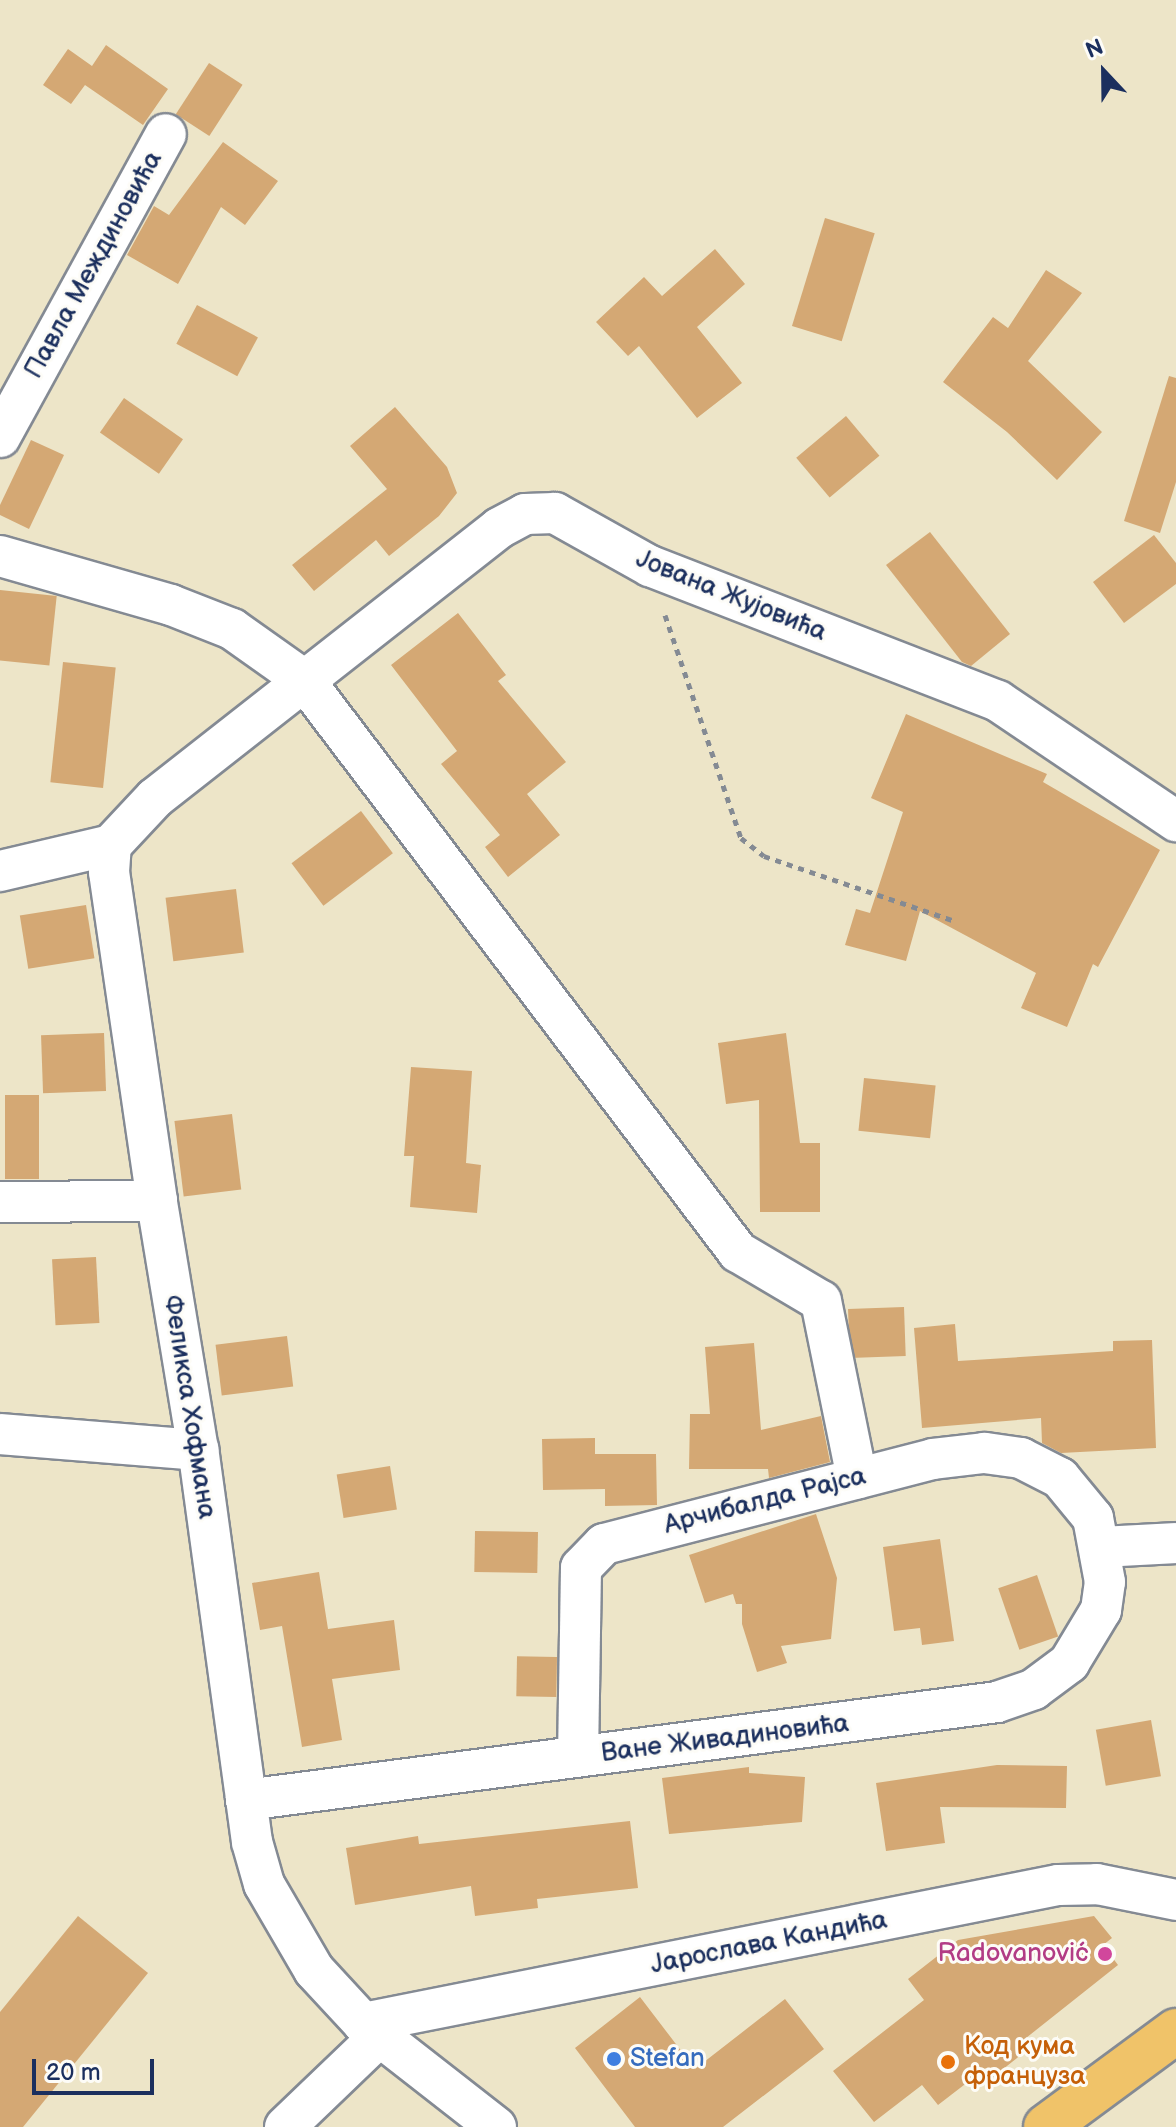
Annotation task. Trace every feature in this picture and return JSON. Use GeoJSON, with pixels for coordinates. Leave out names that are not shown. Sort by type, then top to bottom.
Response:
{"type":"FeatureCollection","features":[{"type":"Feature","properties":{"kind":"main road"},"geometry":{"type":"LineString","coordinates":[[1046,2127],[1176,2031]]}},
{"type":"Feature","properties":{"kind":"street","name":"Павла Междиновића"},"geometry":{"type":"LineString","coordinates":[[0,437],[166,134]]}},
{"type":"Feature","properties":{"kind":"street","name":"Јована Жујовића"},"geometry":{"type":"LineString","coordinates":[[304,680],[499,528],[525,514],[555,513],[650,566],[998,701],[1176,821]]}},
{"type":"Feature","properties":{"kind":"street"},"geometry":{"type":"LineString","coordinates":[[0,556],[171,605],[232,629],[304,680],[738,1252],[821,1301],[857,1478]]}},
{"type":"Feature","properties":{"kind":"street"},"geometry":{"type":"LineString","coordinates":[[0,871],[111,845],[155,798],[304,680]]}},
{"type":"Feature","properties":{"kind":"street","name":"Феликса Хофмана"},"geometry":{"type":"LineString","coordinates":[[111,845],[109,872],[157,1201],[198,1450],[246,1800],[264,1884],[314,1970],[372,2030],[496,2127]]}},
{"type":"Feature","properties":{"kind":"street"},"geometry":{"type":"LineString","coordinates":[[0,1202],[157,1201]]}},
{"type":"Feature","properties":{"kind":"street"},"geometry":{"type":"LineString","coordinates":[[0,1434],[198,1450]]}},
{"type":"Feature","properties":{"kind":"street","name":"Арчибалда Рајса"},"geometry":{"type":"LineString","coordinates":[[578,1756],[581,1568],[590,1554],[622,1537],[933,1459],[984,1453],[1021,1458],[1060,1478],[1093,1518],[1102,1547]]}},
{"type":"Feature","properties":{"kind":"street"},"geometry":{"type":"LineString","coordinates":[[1102,1547],[1176,1543]]}},
{"type":"Feature","properties":{"kind":"street","name":"Ване Живадиновића"},"geometry":{"type":"LineString","coordinates":[[246,1800],[952,1711],[1034,1689],[1069,1663],[1101,1610],[1105,1582],[1102,1547]]}},
{"type":"Feature","properties":{"kind":"street","name":"Јарослава Кандића"},"geometry":{"type":"LineString","coordinates":[[372,2030],[1058,1885],[1097,1884],[1176,1900]]}},
{"type":"Feature","properties":{"kind":"street"},"geometry":{"type":"LineString","coordinates":[[285,2127],[372,2030]]}},
{"type":"Feature","properties":{"kind":"path"},"geometry":{"type":"LineString","coordinates":[[650,566],[741,838],[764,856],[952,920]]}},
{"type":"Feature","properties":{"kind":"building"},"geometry":{"type":"Polygon","coordinates":[[[106,45],[168,89],[143,125],[85,85],[71,104],[43,85],[68,49],[92,66],[106,45]]]}},
{"type":"Feature","properties":{"kind":"building"},"geometry":{"type":"Polygon","coordinates":[[[209,63],[243,85],[209,136],[176,114],[209,63]]]}},
{"type":"Feature","properties":{"kind":"building"},"geometry":{"type":"Polygon","coordinates":[[[223,142],[278,181],[245,225],[221,207],[178,284],[127,255],[154,206],[169,215],[223,142]]]}},
{"type":"Feature","properties":{"kind":"building"},"geometry":{"type":"Polygon","coordinates":[[[825,218],[875,233],[842,341],[792,326],[825,218]]]}},
{"type":"Feature","properties":{"kind":"building"},"geometry":{"type":"Polygon","coordinates":[[[715,249],[745,284],[697,327],[742,383],[697,418],[639,346],[628,356],[596,322],[644,277],[662,296],[715,249]]]}},
{"type":"Feature","properties":{"kind":"building"},"geometry":{"type":"Polygon","coordinates":[[[1046,270],[1082,293],[1028,361],[1102,432],[1057,480],[1007,432],[943,382],[993,317],[1008,328],[1046,270]]]}},
{"type":"Feature","properties":{"kind":"building"},"geometry":{"type":"Polygon","coordinates":[[[197,305],[258,337],[237,376],[176,344],[197,305]]]}},
{"type":"Feature","properties":{"kind":"building"},"geometry":{"type":"Polygon","coordinates":[[[1169,376],[1176,378],[1176,482],[1160,533],[1124,521],[1169,376]]]}},
{"type":"Feature","properties":{"kind":"building"},"geometry":{"type":"Polygon","coordinates":[[[124,398],[183,439],[159,474],[100,432],[124,398]]]}},
{"type":"Feature","properties":{"kind":"building"},"geometry":{"type":"Polygon","coordinates":[[[395,407],[447,467],[457,493],[439,516],[389,556],[376,540],[314,591],[292,565],[387,489],[350,446],[395,407]]]}},
{"type":"Feature","properties":{"kind":"building"},"geometry":{"type":"Polygon","coordinates":[[[846,416],[879,456],[830,498],[796,458],[846,416]]]}},
{"type":"Feature","properties":{"kind":"building"},"geometry":{"type":"Polygon","coordinates":[[[31,440],[64,455],[29,529],[0,515],[0,505],[31,440]]]}},
{"type":"Feature","properties":{"kind":"building"},"geometry":{"type":"Polygon","coordinates":[[[930,532],[1010,634],[971,666],[962,662],[886,565],[930,532]]]}},
{"type":"Feature","properties":{"kind":"building"},"geometry":{"type":"Polygon","coordinates":[[[1154,535],[1176,563],[1176,584],[1124,623],[1093,582],[1154,535]]]}},
{"type":"Feature","properties":{"kind":"building"},"geometry":{"type":"Polygon","coordinates":[[[0,590],[57,596],[49,666],[0,660],[0,590]]]}},
{"type":"Feature","properties":{"kind":"building"},"geometry":{"type":"Polygon","coordinates":[[[458,613],[506,675],[498,681],[566,762],[527,794],[560,835],[508,877],[485,847],[500,835],[441,764],[457,751],[391,665],[458,613]]]}},
{"type":"Feature","properties":{"kind":"building"},"geometry":{"type":"Polygon","coordinates":[[[63,662],[116,668],[103,788],[50,782],[63,662]]]}},
{"type":"Feature","properties":{"kind":"building"},"geometry":{"type":"Polygon","coordinates":[[[906,714],[1047,774],[1043,782],[1160,850],[1098,967],[1093,964],[1067,1027],[1021,1008],[1036,973],[920,911],[906,961],[845,945],[856,909],[870,913],[903,812],[871,798],[906,714]]]}},
{"type":"Feature","properties":{"kind":"building"},"geometry":{"type":"Polygon","coordinates":[[[361,811],[393,853],[323,906],[292,863],[361,811]]]}},
{"type":"Feature","properties":{"kind":"building"},"geometry":{"type":"Polygon","coordinates":[[[236,889],[244,953],[173,961],[166,898],[236,889]]]}},
{"type":"Feature","properties":{"kind":"building"},"geometry":{"type":"Polygon","coordinates":[[[86,905],[94,958],[28,969],[20,915],[86,905]]]}},
{"type":"Feature","properties":{"kind":"building"},"geometry":{"type":"Polygon","coordinates":[[[104,1033],[106,1091],[43,1093],[41,1035],[104,1033]]]}},
{"type":"Feature","properties":{"kind":"building"},"geometry":{"type":"Polygon","coordinates":[[[786,1033],[800,1143],[820,1143],[820,1212],[760,1212],[759,1100],[726,1104],[718,1043],[786,1033]]]}},
{"type":"Feature","properties":{"kind":"building"},"geometry":{"type":"Polygon","coordinates":[[[411,1067],[472,1071],[466,1163],[481,1165],[477,1213],[410,1207],[414,1156],[404,1156],[411,1067]]]}},
{"type":"Feature","properties":{"kind":"building"},"geometry":{"type":"Polygon","coordinates":[[[864,1078],[936,1086],[930,1138],[858,1131],[864,1078]]]}},
{"type":"Feature","properties":{"kind":"building"},"geometry":{"type":"Polygon","coordinates":[[[5,1095],[39,1095],[39,1179],[5,1179],[5,1095]]]}},
{"type":"Feature","properties":{"kind":"building"},"geometry":{"type":"Polygon","coordinates":[[[232,1114],[241,1189],[184,1197],[174,1121],[232,1114]]]}},
{"type":"Feature","properties":{"kind":"building"},"geometry":{"type":"Polygon","coordinates":[[[96,1257],[99,1323],[56,1325],[52,1259],[96,1257]]]}},
{"type":"Feature","properties":{"kind":"building"},"geometry":{"type":"Polygon","coordinates":[[[904,1307],[906,1356],[850,1358],[848,1309],[904,1307]]]}},
{"type":"Feature","properties":{"kind":"building"},"geometry":{"type":"Polygon","coordinates":[[[955,1324],[958,1361],[1113,1351],[1113,1341],[1152,1340],[1156,1448],[1061,1453],[1042,1443],[1041,1418],[922,1428],[914,1328],[955,1324]]]}},
{"type":"Feature","properties":{"kind":"building"},"geometry":{"type":"Polygon","coordinates":[[[287,1336],[293,1387],[222,1395],[216,1345],[287,1336]]]}},
{"type":"Feature","properties":{"kind":"building"},"geometry":{"type":"Polygon","coordinates":[[[754,1343],[761,1430],[821,1416],[830,1462],[769,1478],[768,1469],[689,1469],[690,1414],[710,1414],[705,1347],[754,1343]]]}},
{"type":"Feature","properties":{"kind":"building"},"geometry":{"type":"Polygon","coordinates":[[[595,1438],[595,1454],[656,1454],[657,1505],[605,1506],[605,1489],[543,1490],[542,1439],[595,1438]]]}},
{"type":"Feature","properties":{"kind":"building"},"geometry":{"type":"Polygon","coordinates":[[[390,1466],[397,1509],[344,1518],[337,1474],[390,1466]]]}},
{"type":"Feature","properties":{"kind":"building"},"geometry":{"type":"Polygon","coordinates":[[[816,1514],[837,1578],[831,1639],[781,1646],[787,1663],[757,1672],[742,1624],[742,1604],[736,1604],[733,1594],[705,1603],[689,1555],[816,1514]]]}},
{"type":"Feature","properties":{"kind":"building"},"geometry":{"type":"Polygon","coordinates":[[[475,1531],[538,1532],[537,1573],[474,1572],[475,1531]]]}},
{"type":"Feature","properties":{"kind":"building"},"geometry":{"type":"Polygon","coordinates":[[[940,1539],[954,1641],[922,1645],[920,1628],[894,1631],[883,1547],[940,1539]]]}},
{"type":"Feature","properties":{"kind":"building"},"geometry":{"type":"Polygon","coordinates":[[[319,1572],[328,1629],[394,1620],[400,1670],[332,1679],[342,1740],[302,1747],[282,1626],[260,1630],[252,1583],[319,1572]]]}},
{"type":"Feature","properties":{"kind":"building"},"geometry":{"type":"Polygon","coordinates":[[[1037,1575],[1058,1636],[1019,1650],[998,1588],[1037,1575]]]}},
{"type":"Feature","properties":{"kind":"building"},"geometry":{"type":"Polygon","coordinates":[[[517,1656],[557,1657],[556,1697],[516,1696],[517,1656]]]}},
{"type":"Feature","properties":{"kind":"building"},"geometry":{"type":"Polygon","coordinates":[[[1151,1720],[1161,1776],[1106,1786],[1096,1730],[1151,1720]]]}},
{"type":"Feature","properties":{"kind":"building"},"geometry":{"type":"Polygon","coordinates":[[[997,1765],[1067,1766],[1066,1808],[940,1807],[945,1843],[886,1851],[876,1783],[997,1765]]]}},
{"type":"Feature","properties":{"kind":"building"},"geometry":{"type":"Polygon","coordinates":[[[749,1767],[749,1773],[805,1777],[802,1822],[669,1834],[662,1778],[749,1767]]]}},
{"type":"Feature","properties":{"kind":"building"},"geometry":{"type":"Polygon","coordinates":[[[630,1821],[638,1888],[537,1899],[538,1908],[475,1916],[471,1886],[355,1905],[346,1848],[418,1836],[419,1844],[630,1821]]]}},
{"type":"Feature","properties":{"kind":"building"},"geometry":{"type":"Polygon","coordinates":[[[78,1916],[148,1973],[23,2127],[0,2127],[0,2012],[78,1916]]]}},
{"type":"Feature","properties":{"kind":"building"},"geometry":{"type":"Polygon","coordinates":[[[1094,1916],[1112,1938],[1103,1945],[1118,1965],[1026,2038],[1032,2046],[993,2077],[986,2068],[938,2105],[922,2085],[874,2122],[833,2071],[924,2000],[908,1979],[958,1940],[1094,1916]]]}},
{"type":"Feature","properties":{"kind":"building"},"geometry":{"type":"Polygon","coordinates":[[[640,1997],[695,2069],[785,1999],[824,2049],[723,2127],[635,2127],[575,2048],[640,1997]]]}},
{"type":"Feature","properties":{"kind":"place","name":"Radovanović"},"geometry":{"type":"Point","coordinates":[1105,1954]}},
{"type":"Feature","properties":{"kind":"place","name":"Stefan"},"geometry":{"type":"Point","coordinates":[614,2059]}},
{"type":"Feature","properties":{"kind":"place","name":"Код кума француза"},"geometry":{"type":"Point","coordinates":[948,2062]}}]}
